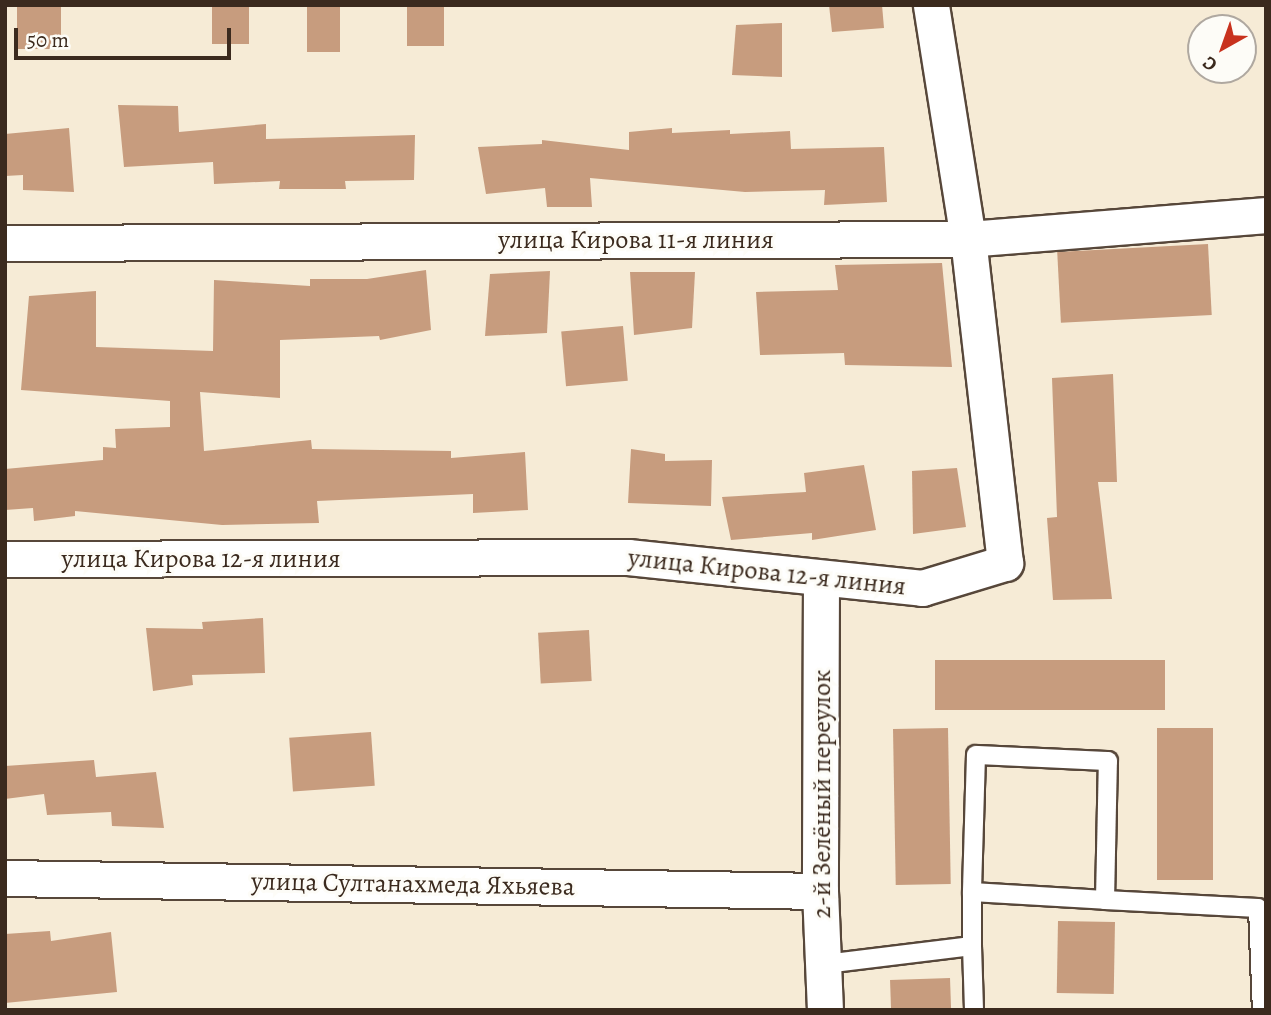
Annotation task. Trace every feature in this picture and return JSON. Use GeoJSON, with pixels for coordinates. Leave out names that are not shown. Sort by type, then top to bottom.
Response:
{"type":"FeatureCollection","features":[{"type":"Feature","properties":{"kind":"street","name":"улица Кирова 12-я линия"},"geometry":{"type":"LineString","coordinates":[[5,559],[628,557],[922,588],[1005,563],[968,239],[931,5]]}},
{"type":"Feature","properties":{"kind":"street","name":"улица Кирова 11-я линия"},"geometry":{"type":"LineString","coordinates":[[5,243],[968,239],[1266,215]]}},
{"type":"Feature","properties":{"kind":"street","name":"2-й Зелёный переулок"},"geometry":{"type":"LineString","coordinates":[[821,578],[820,891],[825,1010]]}},
{"type":"Feature","properties":{"kind":"street","name":"улица Султанахмеда Яхьяева"},"geometry":{"type":"LineString","coordinates":[[5,878],[820,891]]}},
{"type":"Feature","properties":{"kind":"lane"},"geometry":{"type":"LineString","coordinates":[[974,1010],[972,892],[976,755],[1108,761],[1105,900]]}},
{"type":"Feature","properties":{"kind":"lane"},"geometry":{"type":"LineString","coordinates":[[972,892],[1258,908],[1262,1010]]}},
{"type":"Feature","properties":{"kind":"lane"},"geometry":{"type":"LineString","coordinates":[[825,964],[972,946]]}},
{"type":"Feature","properties":{"kind":"building"},"geometry":{"type":"Polygon","coordinates":[[[17,5],[61,5],[61,49],[17,49],[17,5]]]}},
{"type":"Feature","properties":{"kind":"building"},"geometry":{"type":"Polygon","coordinates":[[[212,5],[249,5],[249,44],[212,44],[212,5]]]}},
{"type":"Feature","properties":{"kind":"building"},"geometry":{"type":"Polygon","coordinates":[[[307,5],[340,5],[340,52],[307,52],[307,5]]]}},
{"type":"Feature","properties":{"kind":"building"},"geometry":{"type":"Polygon","coordinates":[[[407,5],[444,5],[444,46],[407,46],[407,5]]]}},
{"type":"Feature","properties":{"kind":"building"},"geometry":{"type":"Polygon","coordinates":[[[829,5],[882,5],[884,28],[832,32],[829,5]]]}},
{"type":"Feature","properties":{"kind":"building"},"geometry":{"type":"Polygon","coordinates":[[[782,23],[782,77],[732,75],[736,25],[782,23]]]}},
{"type":"Feature","properties":{"kind":"building"},"geometry":{"type":"Polygon","coordinates":[[[118,105],[178,106],[179,132],[266,124],[266,139],[415,135],[414,180],[345,181],[346,189],[279,189],[280,181],[214,184],[213,162],[124,167],[118,105]]]}},
{"type":"Feature","properties":{"kind":"building"},"geometry":{"type":"Polygon","coordinates":[[[69,128],[74,192],[23,190],[23,175],[5,176],[5,134],[69,128]]]}},
{"type":"Feature","properties":{"kind":"building"},"geometry":{"type":"Polygon","coordinates":[[[672,128],[672,133],[790,131],[791,149],[884,147],[887,202],[824,205],[825,190],[745,192],[590,178],[592,207],[547,207],[545,188],[486,194],[478,147],[542,144],[542,140],[629,150],[629,132],[672,128]]]}},
{"type":"Feature","properties":{"kind":"building"},"geometry":{"type":"Polygon","coordinates":[[[1208,244],[1212,315],[1061,323],[1057,252],[1208,244]]]}},
{"type":"Feature","properties":{"kind":"building"},"geometry":{"type":"Polygon","coordinates":[[[942,263],[952,367],[845,365],[844,353],[760,355],[756,292],[838,290],[835,265],[942,263]]]}},
{"type":"Feature","properties":{"kind":"building"},"geometry":{"type":"Polygon","coordinates":[[[426,270],[431,330],[380,340],[379,336],[280,340],[280,398],[200,392],[204,451],[311,440],[312,449],[451,451],[451,458],[525,452],[528,510],[473,513],[473,494],[317,501],[319,523],[222,525],[75,511],[75,516],[34,521],[33,508],[5,510],[5,469],[103,460],[103,447],[116,448],[115,429],[170,427],[170,401],[21,390],[29,296],[96,291],[96,347],[213,351],[214,280],[310,286],[310,279],[367,279],[426,270]]]}},
{"type":"Feature","properties":{"kind":"building"},"geometry":{"type":"Polygon","coordinates":[[[550,271],[547,333],[485,336],[490,274],[550,271]]]}},
{"type":"Feature","properties":{"kind":"building"},"geometry":{"type":"Polygon","coordinates":[[[630,272],[695,272],[692,328],[634,335],[630,272]]]}},
{"type":"Feature","properties":{"kind":"building"},"geometry":{"type":"Polygon","coordinates":[[[623,326],[628,381],[566,386],[561,331],[623,326]]]}},
{"type":"Feature","properties":{"kind":"building"},"geometry":{"type":"Polygon","coordinates":[[[1113,374],[1117,482],[1098,482],[1112,599],[1053,600],[1047,518],[1057,517],[1052,378],[1113,374]]]}},
{"type":"Feature","properties":{"kind":"building"},"geometry":{"type":"Polygon","coordinates":[[[631,449],[665,454],[665,461],[712,460],[711,506],[628,503],[631,449]]]}},
{"type":"Feature","properties":{"kind":"building"},"geometry":{"type":"Polygon","coordinates":[[[864,465],[876,530],[812,540],[812,533],[731,540],[722,497],[806,492],[804,473],[864,465]]]}},
{"type":"Feature","properties":{"kind":"building"},"geometry":{"type":"Polygon","coordinates":[[[957,468],[966,527],[913,534],[912,471],[957,468]]]}},
{"type":"Feature","properties":{"kind":"building"},"geometry":{"type":"Polygon","coordinates":[[[263,618],[265,673],[192,675],[193,685],[153,691],[146,628],[203,629],[202,622],[263,618]]]}},
{"type":"Feature","properties":{"kind":"building"},"geometry":{"type":"Polygon","coordinates":[[[589,630],[592,681],[541,684],[538,633],[589,630]]]}},
{"type":"Feature","properties":{"kind":"building"},"geometry":{"type":"Polygon","coordinates":[[[935,660],[1165,660],[1165,710],[935,710],[935,660]]]}},
{"type":"Feature","properties":{"kind":"building"},"geometry":{"type":"Polygon","coordinates":[[[948,728],[951,884],[896,885],[893,729],[948,728]]]}},
{"type":"Feature","properties":{"kind":"building"},"geometry":{"type":"Polygon","coordinates":[[[1157,728],[1213,728],[1213,880],[1157,880],[1157,728]]]}},
{"type":"Feature","properties":{"kind":"building"},"geometry":{"type":"Polygon","coordinates":[[[371,732],[375,786],[293,792],[289,738],[371,732]]]}},
{"type":"Feature","properties":{"kind":"building"},"geometry":{"type":"Polygon","coordinates":[[[94,760],[96,777],[156,772],[164,828],[112,826],[111,812],[47,815],[44,794],[5,799],[5,766],[94,760]]]}},
{"type":"Feature","properties":{"kind":"building"},"geometry":{"type":"Polygon","coordinates":[[[1058,921],[1115,922],[1114,994],[1057,993],[1058,921]]]}},
{"type":"Feature","properties":{"kind":"building"},"geometry":{"type":"Polygon","coordinates":[[[50,931],[51,941],[111,932],[117,992],[5,1003],[5,934],[50,931]]]}},
{"type":"Feature","properties":{"kind":"building"},"geometry":{"type":"Polygon","coordinates":[[[950,978],[951,1010],[891,1010],[890,980],[950,978]]]}}]}
